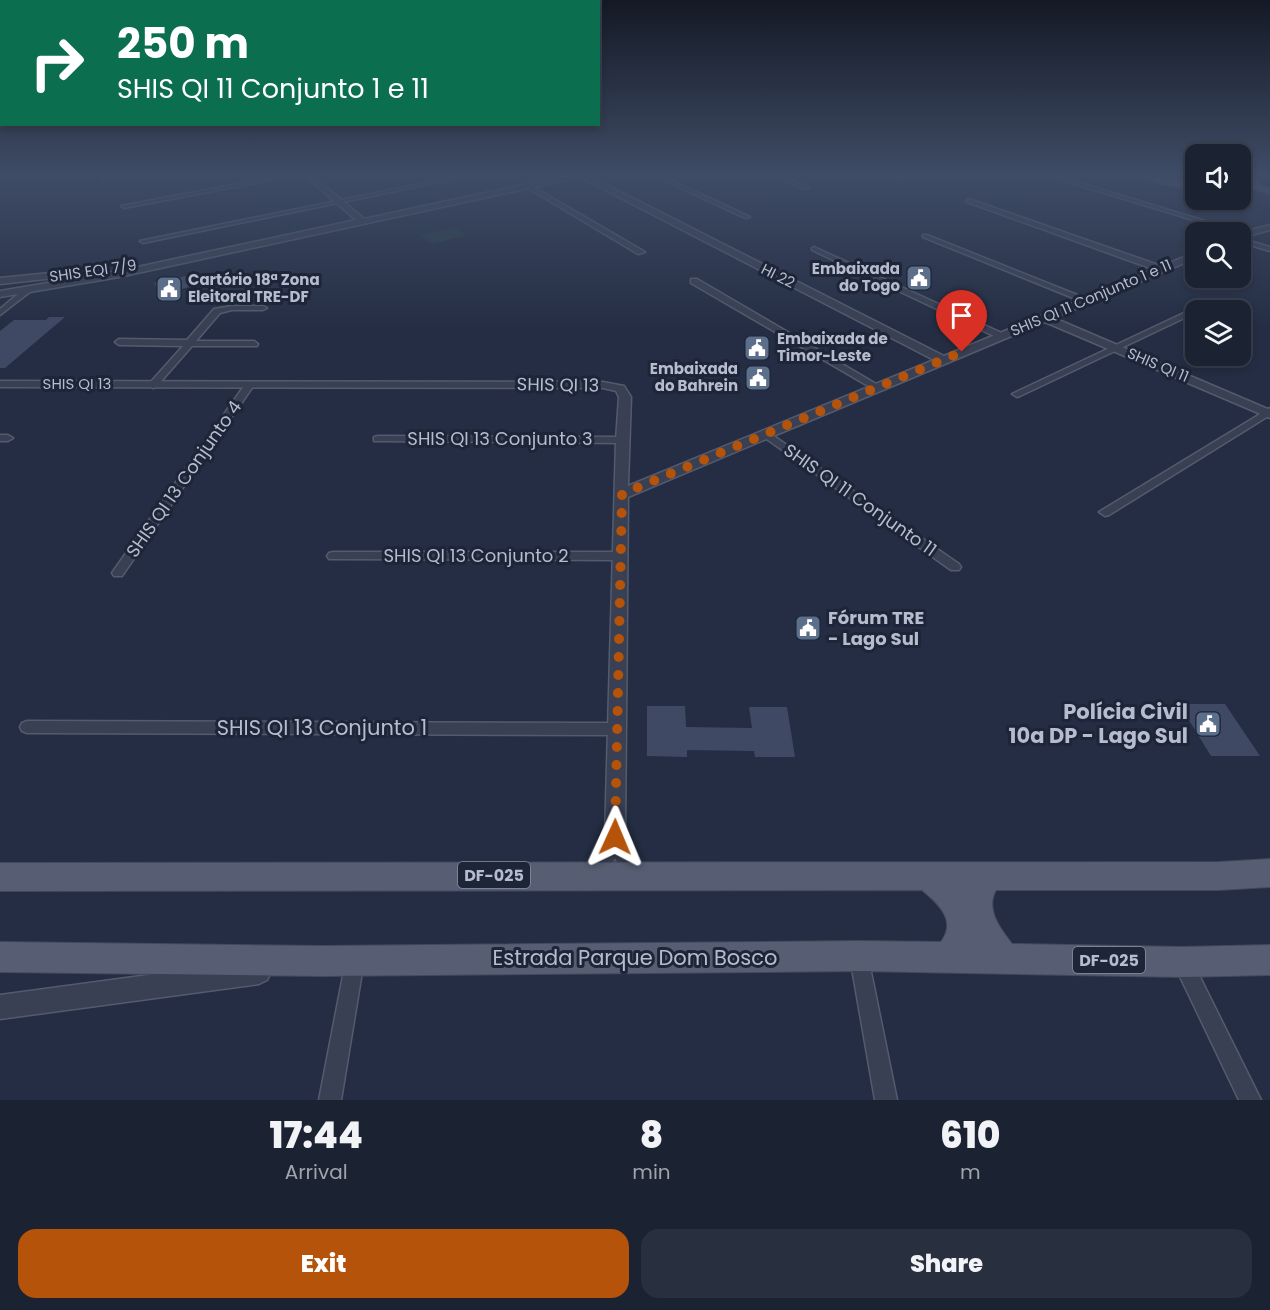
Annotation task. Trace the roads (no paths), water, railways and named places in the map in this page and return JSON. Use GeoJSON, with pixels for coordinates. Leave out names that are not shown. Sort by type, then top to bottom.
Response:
{"type":"FeatureCollection","features":[{"type":"Feature","properties":{"kind":"main road","name":"DF-025"},"geometry":{"type":"LineString","coordinates":[[0,877],[1219,876],[1270,873]]}},
{"type":"Feature","properties":{"kind":"main road"},"geometry":{"type":"LineString","coordinates":[[925,875],[941,886],[961,916],[963,932],[949,957]]}},
{"type":"Feature","properties":{"kind":"main road"},"geometry":{"type":"LineString","coordinates":[[989,875],[978,889],[976,903],[978,915],[1004,958]]}},
{"type":"Feature","properties":{"kind":"main road","name":"Estrada Parque Dom Bosco"},"geometry":{"type":"LineString","coordinates":[[0,957],[323,961],[859,956],[1183,962],[1270,960]]}},
{"type":"Feature","properties":{"kind":"street"},"geometry":{"type":"LineString","coordinates":[[143,241],[215,226]]}},
{"type":"Feature","properties":{"kind":"street"},"geometry":{"type":"LineString","coordinates":[[3,294],[27,291],[80,277],[186,258],[337,226]]}},
{"type":"Feature","properties":{"kind":"street"},"geometry":{"type":"LineString","coordinates":[[596,226],[640,252]]}},
{"type":"Feature","properties":{"kind":"street","name":"HI 22"},"geometry":{"type":"LineString","coordinates":[[681,226],[943,360]]}},
{"type":"Feature","properties":{"kind":"street"},"geometry":{"type":"LineString","coordinates":[[1041,226],[1161,269]]}},
{"type":"Feature","properties":{"kind":"street"},"geometry":{"type":"LineString","coordinates":[[1251,232],[1270,227]]}},
{"type":"Feature","properties":{"kind":"street"},"geometry":{"type":"LineString","coordinates":[[925,236],[1086,300]]}},
{"type":"Feature","properties":{"kind":"street"},"geometry":{"type":"LineString","coordinates":[[1251,240],[1270,249]]}},
{"type":"Feature","properties":{"kind":"street"},"geometry":{"type":"LineString","coordinates":[[814,249],[1001,336]]}},
{"type":"Feature","properties":{"kind":"street","name":"SHIS QI 11 Conjunto 1 e 11"},"geometry":{"type":"LineString","coordinates":[[622,494],[1185,259]]}},
{"type":"Feature","properties":{"kind":"street","name":"SHIS EQI 7/9"},"geometry":{"type":"LineString","coordinates":[[0,281],[80,277]]}},
{"type":"Feature","properties":{"kind":"street"},"geometry":{"type":"LineString","coordinates":[[694,281],[878,388]]}},
{"type":"Feature","properties":{"kind":"street"},"geometry":{"type":"LineString","coordinates":[[0,313],[27,291]]}},
{"type":"Feature","properties":{"kind":"street"},"geometry":{"type":"LineString","coordinates":[[153,385],[217,311],[232,308],[263,308]]}},
{"type":"Feature","properties":{"kind":"street"},"geometry":{"type":"LineString","coordinates":[[1017,394],[1185,316]]}},
{"type":"Feature","properties":{"kind":"street","name":"SHIS QI 11"},"geometry":{"type":"LineString","coordinates":[[1045,318],[1269,412]]}},
{"type":"Feature","properties":{"kind":"street"},"geometry":{"type":"LineString","coordinates":[[119,342],[254,344]]}},
{"type":"Feature","properties":{"kind":"street","name":"SHIS QI 13"},"geometry":{"type":"LineString","coordinates":[[0,384],[443,383],[613,386],[620,388],[626,397],[622,440],[615,837],[595,875]]}},
{"type":"Feature","properties":{"kind":"street","name":"SHIS QI 13 Conjunto 4"},"geometry":{"type":"LineString","coordinates":[[118,573],[249,385]]}},
{"type":"Feature","properties":{"kind":"street"},"geometry":{"type":"LineString","coordinates":[[1105,512],[1269,412]]}},
{"type":"Feature","properties":{"kind":"street","name":"SHIS QI 11 Conjunto 11"},"geometry":{"type":"LineString","coordinates":[[765,433],[955,567]]}},
{"type":"Feature","properties":{"kind":"street","name":"SHIS QI 13 Conjunto 3"},"geometry":{"type":"LineString","coordinates":[[378,439],[622,440]]}},
{"type":"Feature","properties":{"kind":"street","name":"SHIS QI 13 Conjunto 2"},"geometry":{"type":"LineString","coordinates":[[333,556],[620,556]]}},
{"type":"Feature","properties":{"kind":"street","name":"SHIS QI 13 Conjunto 1"},"geometry":{"type":"LineString","coordinates":[[27,728],[617,729]]}},
{"type":"Feature","properties":{"kind":"street","name":"SHIS QI 13"},"geometry":{"type":"LineString","coordinates":[[615,837],[636,875]]}},
{"type":"Feature","properties":{"kind":"street"},"geometry":{"type":"LineString","coordinates":[[859,956],[886,1100]]}},
{"type":"Feature","properties":{"kind":"street"},"geometry":{"type":"LineString","coordinates":[[330,1100],[355,960]]}},
{"type":"Feature","properties":{"kind":"street"},"geometry":{"type":"LineString","coordinates":[[0,1006],[255,973],[323,961]]}},
{"type":"Feature","properties":{"kind":"street"},"geometry":{"type":"LineString","coordinates":[[1183,962],[1250,1100]]}},
{"type":"Feature","properties":{"kind":"place","name":"Embaixada do Togo"},"geometry":{"type":"Point","coordinates":[919,278]}},
{"type":"Feature","properties":{"kind":"place","name":"Cartório 18ª Zona Eleitoral TRE-DF"},"geometry":{"type":"Point","coordinates":[169,289]}},
{"type":"Feature","properties":{"kind":"place","name":"Embaixada de Timor-Leste"},"geometry":{"type":"Point","coordinates":[757,348]}},
{"type":"Feature","properties":{"kind":"place","name":"Embaixada do Bahrein"},"geometry":{"type":"Point","coordinates":[758,378]}},
{"type":"Feature","properties":{"kind":"place","name":"Fórum TRE - Lago Sul"},"geometry":{"type":"Point","coordinates":[808,628]}},
{"type":"Feature","properties":{"kind":"place","name":"Polícia Civil 10a DP - Lago Sul"},"geometry":{"type":"Point","coordinates":[1208,724]}}]}
